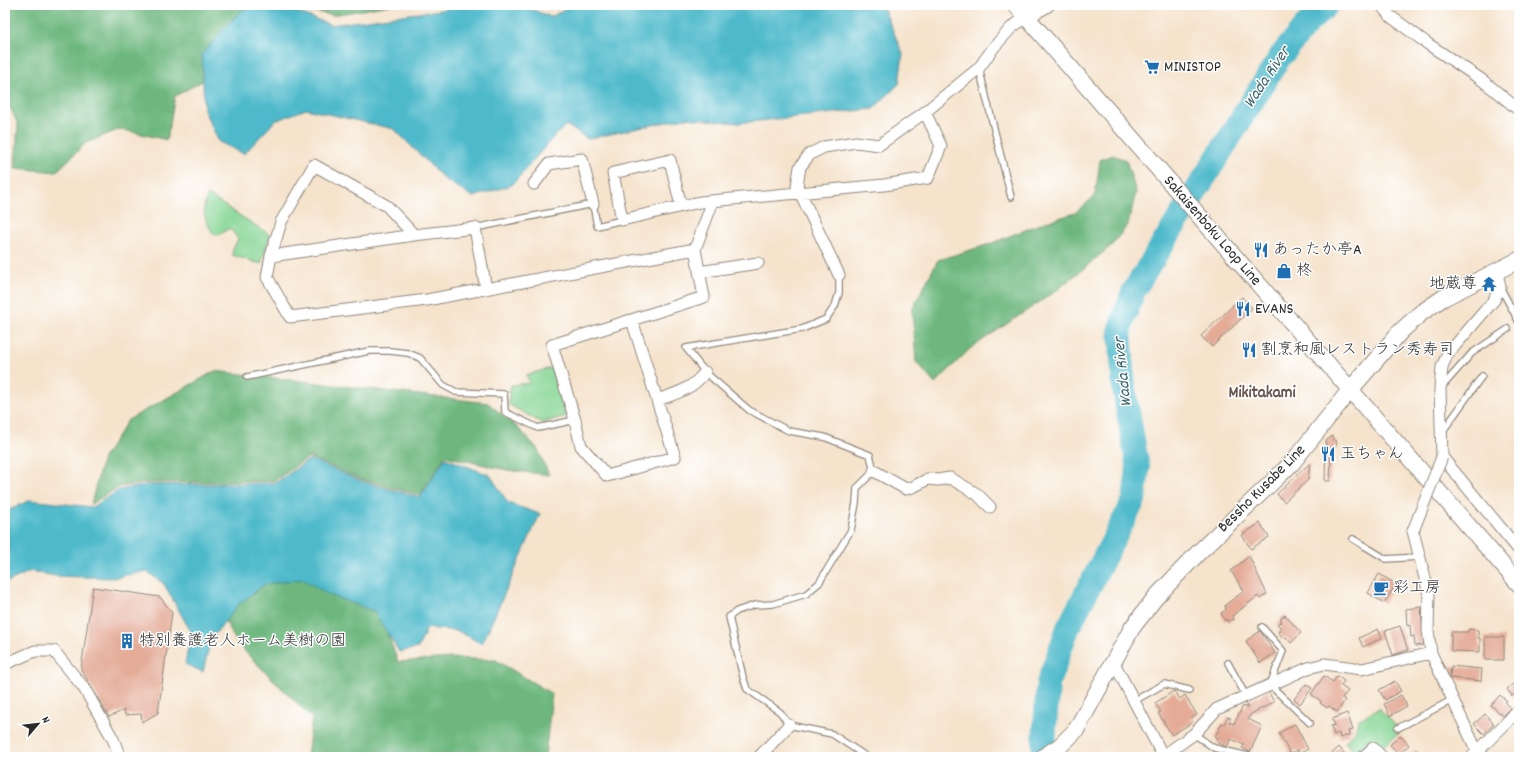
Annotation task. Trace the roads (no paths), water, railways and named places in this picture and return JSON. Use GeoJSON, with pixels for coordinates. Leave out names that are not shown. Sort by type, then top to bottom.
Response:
{"type":"FeatureCollection","features":[{"type":"Feature","properties":{"kind":"main road","name":"Sakaisenboku Loop Line"},"geometry":{"type":"LineString","coordinates":[[1016,5],[1519,584]]}},
{"type":"Feature","properties":{"kind":"main road","name":"Bessho Kusabe Line"},"geometry":{"type":"LineString","coordinates":[[1054,752],[1076,730],[1132,628],[1155,598],[1198,553],[1292,463],[1350,390],[1400,332],[1421,313],[1443,298],[1498,279],[1519,260]]}},
{"type":"Feature","properties":{"kind":"street"},"geometry":{"type":"LineString","coordinates":[[839,274],[797,186],[800,167],[810,154],[824,147],[856,142],[879,145],[925,112],[979,68],[994,47],[1007,33],[1026,17],[1047,5]]}},
{"type":"Feature","properties":{"kind":"street"},"geometry":{"type":"LineString","coordinates":[[1381,5],[1390,16],[1428,44],[1482,80],[1519,110]]}},
{"type":"Feature","properties":{"kind":"street"},"geometry":{"type":"LineString","coordinates":[[681,206],[670,160],[613,173],[622,220],[681,206],[712,201],[884,185],[928,178],[941,146],[925,112]]}},
{"type":"Feature","properties":{"kind":"street"},"geometry":{"type":"LineString","coordinates":[[534,184],[549,164],[582,159],[593,204]]}},
{"type":"Feature","properties":{"kind":"street"},"geometry":{"type":"LineString","coordinates":[[414,235],[387,206],[314,165],[281,222],[271,256],[267,277],[290,317],[427,300],[694,249]]}},
{"type":"Feature","properties":{"kind":"street"},"geometry":{"type":"LineString","coordinates":[[632,320],[675,457],[607,476],[581,446],[575,420],[552,345],[704,297],[694,249],[712,201]]}},
{"type":"Feature","properties":{"kind":"street"},"geometry":{"type":"LineString","coordinates":[[271,256],[414,235],[475,228],[486,289]]}},
{"type":"Feature","properties":{"kind":"street"},"geometry":{"type":"LineString","coordinates":[[699,272],[758,263]]}},
{"type":"Feature","properties":{"kind":"street"},"geometry":{"type":"LineString","coordinates":[[1498,279],[1494,300],[1448,355],[1442,368],[1440,389],[1442,457],[1413,531],[1429,594],[1428,630],[1431,654],[1478,755],[1519,710]]}},
{"type":"Feature","properties":{"kind":"street"},"geometry":{"type":"LineString","coordinates":[[657,400],[684,391],[701,378],[705,372]]}},
{"type":"Feature","properties":{"kind":"street"},"geometry":{"type":"LineString","coordinates":[[1442,457],[1519,550]]}},
{"type":"Feature","properties":{"kind":"street"},"geometry":{"type":"LineString","coordinates":[[874,471],[906,489],[928,479],[938,480],[950,478],[977,494],[990,507]]}},
{"type":"Feature","properties":{"kind":"street"},"geometry":{"type":"LineString","coordinates":[[5,664],[35,651],[54,650],[84,688],[113,739],[120,757]]}},
{"type":"Feature","properties":{"kind":"street"},"geometry":{"type":"LineString","coordinates":[[1113,661],[1163,757],[1194,734],[1217,709],[1308,668],[1324,664],[1362,669],[1431,654]]}},
{"type":"Feature","properties":{"kind":"street"},"geometry":{"type":"LineString","coordinates":[[759,757],[789,725]]}},
{"type":"Feature","properties":{"kind":"street"},"geometry":{"type":"LineString","coordinates":[[1363,757],[1373,748],[1382,757]]}},
{"type":"Feature","properties":{"kind":"lane"},"geometry":{"type":"LineString","coordinates":[[979,68],[1011,197]]}},
{"type":"Feature","properties":{"kind":"lane"},"geometry":{"type":"LineString","coordinates":[[475,228],[593,204],[597,226],[622,220]]}},
{"type":"Feature","properties":{"kind":"lane"},"geometry":{"type":"LineString","coordinates":[[839,274],[839,293],[835,306],[826,319],[802,329],[686,348],[705,372],[749,410],[789,431],[824,437],[870,455],[874,471],[857,488],[851,530],[819,583],[806,594],[773,604],[755,605],[737,611],[729,617],[747,688],[780,712],[789,725],[832,734],[867,757]]}},
{"type":"Feature","properties":{"kind":"lane"},"geometry":{"type":"LineString","coordinates":[[1498,279],[1519,322]]}},
{"type":"Feature","properties":{"kind":"lane"},"geometry":{"type":"LineString","coordinates":[[1440,389],[1472,353],[1508,329]]}},
{"type":"Feature","properties":{"kind":"lane"},"geometry":{"type":"LineString","coordinates":[[247,376],[369,350],[408,353],[420,358],[443,385],[456,392],[504,394],[505,412],[538,428],[575,420]]}},
{"type":"Feature","properties":{"kind":"lane"},"geometry":{"type":"LineString","coordinates":[[1441,433],[1482,376]]}},
{"type":"Feature","properties":{"kind":"lane"},"geometry":{"type":"LineString","coordinates":[[1353,539],[1386,558],[1419,557]]}},
{"type":"Feature","properties":{"kind":"lane"},"geometry":{"type":"LineString","coordinates":[[1262,626],[1283,651],[1270,685],[1310,723]]}},
{"type":"Feature","properties":{"kind":"lane"},"geometry":{"type":"LineString","coordinates":[[1228,663],[1246,696]]}},
{"type":"Feature","properties":{"kind":"lane"},"geometry":{"type":"LineString","coordinates":[[1133,701],[1164,684],[1189,690]]}},
{"type":"Feature","properties":{"kind":"lane"},"geometry":{"type":"LineString","coordinates":[[1398,728],[1452,700]]}},
{"type":"Feature","properties":{"kind":"lane"},"geometry":{"type":"LineString","coordinates":[[1194,734],[1214,748],[1252,757]]}},
{"type":"Feature","properties":{"kind":"water"},"geometry":{"type":"Polygon","coordinates":[[[254,5],[279,5],[331,25],[454,8],[460,5],[521,5],[551,17],[572,5],[882,5],[903,54],[899,84],[873,109],[739,123],[685,118],[588,139],[566,125],[512,185],[473,197],[444,179],[394,129],[306,109],[275,121],[244,154],[219,142],[204,110],[202,54],[239,12],[254,5]]]}},
{"type":"Feature","properties":{"kind":"water"},"geometry":{"type":"Polygon","coordinates":[[[445,458],[490,475],[508,503],[540,514],[482,644],[458,631],[427,628],[418,648],[399,652],[374,611],[329,595],[303,579],[265,584],[238,605],[211,639],[203,672],[185,664],[191,632],[164,584],[146,571],[113,578],[55,576],[31,571],[5,583],[5,512],[30,500],[92,507],[119,490],[146,485],[275,483],[310,459],[364,482],[420,497],[445,458]]]}},
{"type":"Feature","properties":{"kind":"waterway","name":"Wada River"},"geometry":{"type":"LineString","coordinates":[[1043,757],[1048,683],[1068,628],[1134,500],[1138,468],[1124,389],[1120,328],[1134,290],[1280,57],[1308,23],[1327,5]]}},
{"type":"Feature","properties":{"kind":"place","name":"MINISTOP"},"geometry":{"type":"Point","coordinates":[1152,67]}},
{"type":"Feature","properties":{"kind":"place","name":"あったか亭A"},"geometry":{"type":"Point","coordinates":[1261,250]}},
{"type":"Feature","properties":{"kind":"place","name":"柊"},"geometry":{"type":"Point","coordinates":[1284,271]}},
{"type":"Feature","properties":{"kind":"place","name":"地蔵尊"},"geometry":{"type":"Point","coordinates":[1489,284]}},
{"type":"Feature","properties":{"kind":"place","name":"EVANS"},"geometry":{"type":"Point","coordinates":[1243,309]}},
{"type":"Feature","properties":{"kind":"place","name":"割烹和風レストラン秀寿司"},"geometry":{"type":"Point","coordinates":[1249,350]}},
{"type":"Feature","properties":{"kind":"place","name":"玉ちゃん"},"geometry":{"type":"Point","coordinates":[1328,454]}},
{"type":"Feature","properties":{"kind":"place","name":"彩工房"},"geometry":{"type":"Point","coordinates":[1381,588]}},
{"type":"Feature","properties":{"kind":"place","name":"特別養護老人ホーム美樹の園"},"geometry":{"type":"Point","coordinates":[127,641]}},
{"type":"Feature","properties":{"kind":"district","name":"Mikitakami"},"geometry":{"type":"Point","coordinates":[1262,394]}}]}
